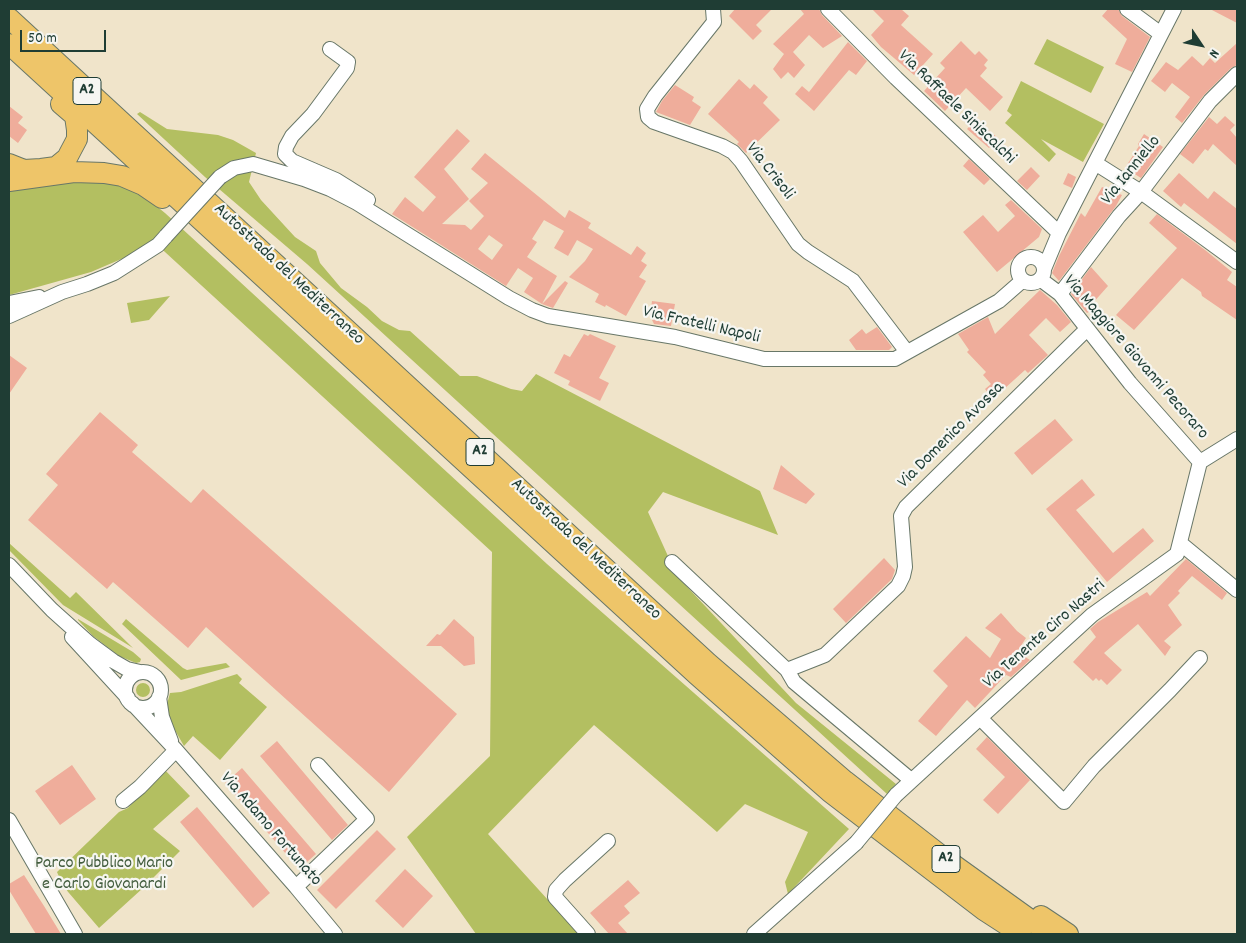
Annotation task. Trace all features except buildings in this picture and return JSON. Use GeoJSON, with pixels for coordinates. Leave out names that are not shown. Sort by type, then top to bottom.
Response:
{"type":"FeatureCollection","features":[{"type":"Feature","properties":{"kind":"highway"},"geometry":{"type":"LineString","coordinates":[[11,9],[49,46],[57,62]]}},
{"type":"Feature","properties":{"kind":"highway","name":"Autostrada del Mediterraneo"},"geometry":{"type":"LineString","coordinates":[[9,18],[708,663],[845,781],[940,855],[1050,934]]}},
{"type":"Feature","properties":{"kind":"highway","name":"Autostrada del Mediterraneo"},"geometry":{"type":"LineString","coordinates":[[9,44],[399,404],[697,675],[830,792],[984,910],[1021,934]]}},
{"type":"Feature","properties":{"kind":"highway"},"geometry":{"type":"LineString","coordinates":[[9,54],[75,116],[77,130],[77,138],[67,158],[56,167],[24,170],[9,164]]}},
{"type":"Feature","properties":{"kind":"highway"},"geometry":{"type":"LineString","coordinates":[[9,181],[74,172],[122,176],[143,185],[172,205],[354,371],[399,404]]}},
{"type":"Feature","properties":{"kind":"highway"},"geometry":{"type":"LineString","coordinates":[[845,781],[878,797],[947,849],[1068,934]]}},
{"type":"Feature","properties":{"kind":"street","name":"Via Crisoli"},"geometry":{"type":"LineString","coordinates":[[713,9],[714,22],[655,96],[647,109],[648,117],[654,122],[722,146],[733,152],[741,160],[798,244],[852,281],[907,352]]}},
{"type":"Feature","properties":{"kind":"street","name":"Via Raffaele Siniscalchi"},"geometry":{"type":"LineString","coordinates":[[828,9],[896,78],[1059,233]]}},
{"type":"Feature","properties":{"kind":"street"},"geometry":{"type":"LineString","coordinates":[[1127,9],[1161,34]]}},
{"type":"Feature","properties":{"kind":"street"},"geometry":{"type":"LineString","coordinates":[[1042,274],[1041,261],[1034,257],[1025,258],[1019,264],[1018,273],[1023,280],[1030,283],[1042,274],[1059,233],[1174,9]]}},
{"type":"Feature","properties":{"kind":"street","name":"Via Fratelli Napoli"},"geometry":{"type":"LineString","coordinates":[[330,49],[348,62],[347,68],[313,114],[292,136],[286,147],[285,154],[292,161],[336,180],[368,200],[377,216]]}},
{"type":"Feature","properties":{"kind":"street","name":"Via Ianniello"},"geometry":{"type":"LineString","coordinates":[[1060,294],[1210,101],[1237,74]]}},
{"type":"Feature","properties":{"kind":"street"},"geometry":{"type":"LineString","coordinates":[[1095,163],[1141,192],[1237,262]]}},
{"type":"Feature","properties":{"kind":"street","name":"Via Fratelli Napoli"},"geometry":{"type":"LineString","coordinates":[[9,316],[62,292],[114,273],[158,245],[220,177],[234,168],[253,164],[330,189],[509,298],[532,310],[548,316],[675,337],[764,359],[895,359],[999,301],[1023,280]]}},
{"type":"Feature","properties":{"kind":"street"},"geometry":{"type":"LineString","coordinates":[[1034,257],[1059,233]]}},
{"type":"Feature","properties":{"kind":"street","name":"Via Maggiore Giovanni Pecoraro"},"geometry":{"type":"LineString","coordinates":[[1042,274],[1130,383],[1200,462]]}},
{"type":"Feature","properties":{"kind":"street","name":"Via Fratelli Napoli"},"geometry":{"type":"LineString","coordinates":[[9,303],[62,292]]}},
{"type":"Feature","properties":{"kind":"street","name":"Via Domenico Avossa"},"geometry":{"type":"LineString","coordinates":[[787,670],[825,655],[898,586],[905,567],[901,516],[906,507],[1087,329]]}},
{"type":"Feature","properties":{"kind":"street"},"geometry":{"type":"LineString","coordinates":[[1200,462],[1237,439]]}},
{"type":"Feature","properties":{"kind":"street","name":"Via Tenente Ciro Nastri"},"geometry":{"type":"LineString","coordinates":[[754,934],[856,842],[911,780],[1092,615],[1177,554],[1200,462]]}},
{"type":"Feature","properties":{"kind":"street"},"geometry":{"type":"LineString","coordinates":[[1180,543],[1237,590]]}},
{"type":"Feature","properties":{"kind":"street"},"geometry":{"type":"LineString","coordinates":[[672,562],[787,670],[794,682],[911,780]]}},
{"type":"Feature","properties":{"kind":"street","name":"Via Adamo Fortunato"},"geometry":{"type":"LineString","coordinates":[[9,566],[52,610],[113,661],[127,669],[140,672]]}},
{"type":"Feature","properties":{"kind":"street","name":"Via Adamo Fortunato"},"geometry":{"type":"LineString","coordinates":[[52,610],[82,649],[176,750],[296,887],[334,934]]}},
{"type":"Feature","properties":{"kind":"street"},"geometry":{"type":"LineString","coordinates":[[980,718],[1064,802],[1094,766],[1200,658]]}},
{"type":"Feature","properties":{"kind":"street"},"geometry":{"type":"LineString","coordinates":[[140,672],[151,674],[158,680],[161,689],[159,697],[152,705],[142,708],[130,701],[126,693],[127,682],[140,672]]}},
{"type":"Feature","properties":{"kind":"street","name":"Via Adamo Fortunato"},"geometry":{"type":"LineString","coordinates":[[159,697],[165,730],[176,750]]}},
{"type":"Feature","properties":{"kind":"street"},"geometry":{"type":"LineString","coordinates":[[123,802],[176,750]]}},
{"type":"Feature","properties":{"kind":"street"},"geometry":{"type":"LineString","coordinates":[[296,887],[367,819],[318,766]]}},
{"type":"Feature","properties":{"kind":"street"},"geometry":{"type":"LineString","coordinates":[[11,824],[75,934]]}},
{"type":"Feature","properties":{"kind":"street"},"geometry":{"type":"LineString","coordinates":[[588,934],[555,897],[556,890],[608,841]]}},
{"type":"Feature","properties":{"kind":"green space"},"geometry":{"type":"Polygon","coordinates":[[[1047,39],[1104,67],[1091,93],[1034,64],[1047,39]]]}},
{"type":"Feature","properties":{"kind":"green space"},"geometry":{"type":"Polygon","coordinates":[[[1021,81],[1104,124],[1083,162],[1041,139],[1056,154],[1049,162],[1005,123],[1012,115],[1007,111],[1021,81]]]}},
{"type":"Feature","properties":{"kind":"green space"},"geometry":{"type":"Polygon","coordinates":[[[140,112],[167,129],[218,135],[233,140],[256,153],[249,182],[261,200],[295,237],[316,251],[320,263],[341,288],[367,307],[382,321],[399,330],[410,331],[460,376],[477,376],[511,389],[522,391],[536,374],[760,491],[778,535],[663,492],[648,512],[677,576],[796,703],[896,784],[887,794],[307,264],[205,177],[137,114],[140,112]]]}},
{"type":"Feature","properties":{"kind":"green space"},"geometry":{"type":"Polygon","coordinates":[[[78,178],[129,184],[165,213],[547,564],[849,829],[788,894],[785,882],[808,832],[745,804],[717,832],[594,725],[488,834],[579,934],[476,934],[407,837],[490,756],[492,552],[153,241],[126,257],[91,272],[9,295],[9,185],[78,178]]]}},
{"type":"Feature","properties":{"kind":"green space"},"geometry":{"type":"Polygon","coordinates":[[[170,296],[149,320],[131,323],[127,303],[170,296]]]}},
{"type":"Feature","properties":{"kind":"green space"},"geometry":{"type":"Polygon","coordinates":[[[9,543],[70,598],[76,592],[133,648],[63,605],[9,550],[9,543]]]}},
{"type":"Feature","properties":{"kind":"green space"},"geometry":{"type":"Polygon","coordinates":[[[78,619],[133,652],[141,659],[140,662],[136,663],[119,656],[93,636],[78,619]]]}},
{"type":"Feature","properties":{"kind":"green space"},"geometry":{"type":"Polygon","coordinates":[[[126,619],[187,670],[226,663],[230,667],[181,680],[122,624],[126,619]]]}},
{"type":"Feature","properties":{"kind":"green space"},"geometry":{"type":"Polygon","coordinates":[[[237,674],[242,679],[239,683],[267,707],[220,760],[193,736],[184,746],[167,714],[170,693],[181,692],[237,674]]]}},
{"type":"Feature","properties":{"kind":"green space"},"geometry":{"type":"Polygon","coordinates":[[[140,683],[146,683],[150,690],[146,697],[140,697],[136,693],[136,687],[140,683]]]}},
{"type":"Feature","properties":{"kind":"green space","name":"Parco Pubblico Mario e Carlo Giovanardi"},"geometry":{"type":"Polygon","coordinates":[[[163,768],[190,796],[153,829],[180,851],[99,928],[63,886],[57,872],[119,812],[128,808],[163,768]]]}}]}
